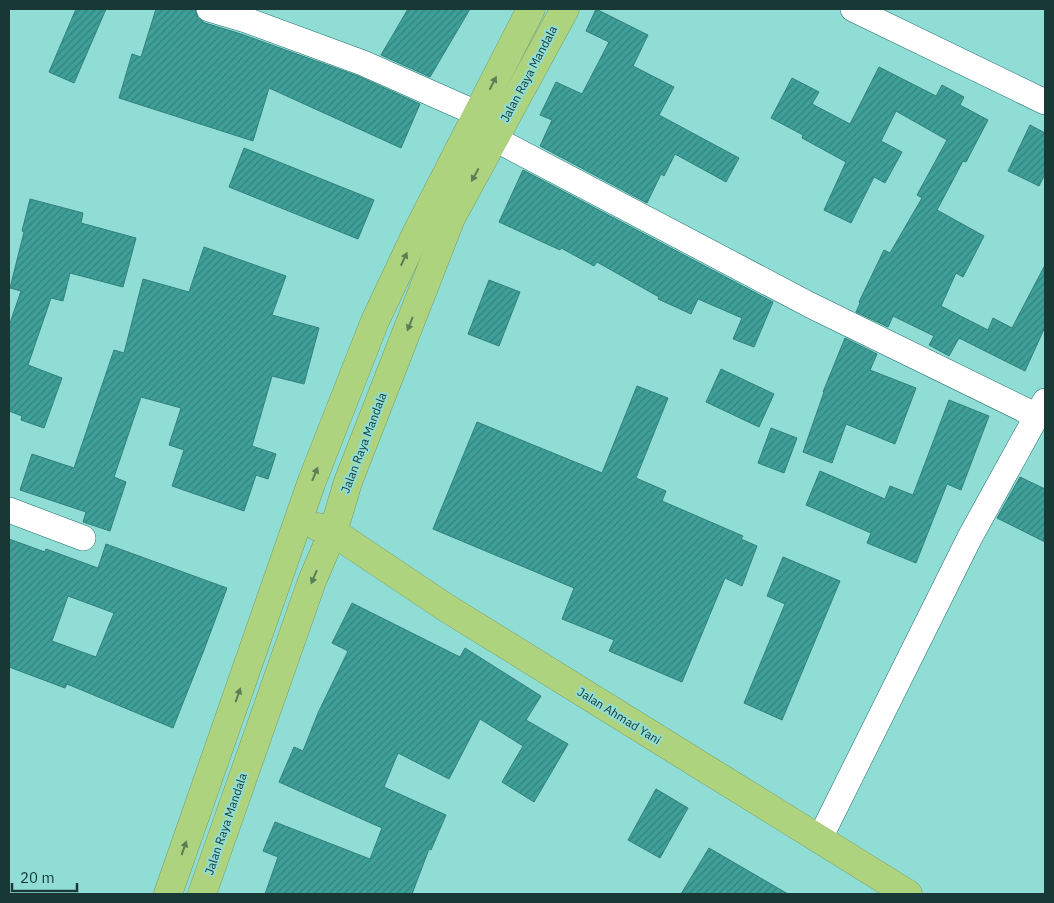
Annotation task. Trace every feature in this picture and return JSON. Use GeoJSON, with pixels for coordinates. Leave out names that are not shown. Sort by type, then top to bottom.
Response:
{"type":"FeatureCollection","features":[{"type":"Feature","properties":{"kind":"highway"},"geometry":{"type":"LineString","coordinates":[[168,894],[312,481],[375,321],[416,232],[531,9]]}},
{"type":"Feature","properties":{"kind":"highway","name":"Jalan Raya Mandala"},"geometry":{"type":"LineString","coordinates":[[202,894],[312,581],[333,532],[348,482],[452,218],[565,9]]}},
{"type":"Feature","properties":{"kind":"highway","name":"Jalan Ahmad Yani"},"geometry":{"type":"LineString","coordinates":[[299,520],[333,532],[444,608],[908,894]]}},
{"type":"Feature","properties":{"kind":"street"},"geometry":{"type":"LineString","coordinates":[[209,9],[246,20],[363,62],[478,114]]}},
{"type":"Feature","properties":{"kind":"street"},"geometry":{"type":"LineString","coordinates":[[853,9],[1045,102]]}},
{"type":"Feature","properties":{"kind":"street"},"geometry":{"type":"LineString","coordinates":[[494,139],[810,305],[1041,409],[970,537],[819,840]]}},
{"type":"Feature","properties":{"kind":"street"},"geometry":{"type":"LineString","coordinates":[[9,510],[83,538]]}},
{"type":"Feature","properties":{"kind":"building"},"geometry":{"type":"Polygon","coordinates":[[[76,9],[106,9],[74,83],[49,72],[76,9]]]}},
{"type":"Feature","properties":{"kind":"building"},"geometry":{"type":"Polygon","coordinates":[[[156,9],[195,9],[198,18],[205,23],[358,76],[420,104],[401,148],[269,88],[253,141],[119,98],[132,54],[141,57],[156,9]]]}},
{"type":"Feature","properties":{"kind":"building"},"geometry":{"type":"Polygon","coordinates":[[[408,9],[470,9],[430,77],[381,55],[408,9]]]}},
{"type":"Feature","properties":{"kind":"building"},"geometry":{"type":"Polygon","coordinates":[[[596,9],[648,35],[633,66],[674,87],[659,115],[739,158],[726,182],[675,154],[664,176],[661,174],[647,203],[540,146],[552,120],[540,115],[556,82],[582,94],[609,42],[586,31],[596,9]]]}},
{"type":"Feature","properties":{"kind":"building"},"geometry":{"type":"Polygon","coordinates":[[[879,67],[936,96],[942,85],[964,97],[960,105],[988,120],[966,162],[963,161],[937,210],[984,236],[963,277],[956,273],[941,306],[988,330],[993,318],[1012,328],[1045,265],[1045,327],[1025,371],[959,338],[949,356],[929,345],[934,336],[893,316],[888,327],[856,312],[884,250],[890,253],[922,198],[917,195],[947,140],[896,111],[881,141],[902,152],[885,183],[874,177],[851,223],[824,210],[846,162],[802,138],[803,135],[771,118],[792,78],[819,92],[812,104],[850,124],[879,67]]]}},
{"type":"Feature","properties":{"kind":"building"},"geometry":{"type":"Polygon","coordinates":[[[1030,125],[1045,133],[1045,174],[1039,186],[1008,171],[1030,125]]]}},
{"type":"Feature","properties":{"kind":"building"},"geometry":{"type":"Polygon","coordinates":[[[244,148],[374,200],[358,239],[229,187],[244,148]]]}},
{"type":"Feature","properties":{"kind":"building"},"geometry":{"type":"Polygon","coordinates":[[[523,170],[773,302],[754,347],[733,339],[742,318],[698,299],[691,314],[658,299],[659,297],[597,262],[594,266],[561,248],[560,250],[499,222],[523,170]]]}},
{"type":"Feature","properties":{"kind":"building"},"geometry":{"type":"Polygon","coordinates":[[[30,199],[83,213],[81,223],[136,238],[123,287],[70,273],[63,301],[51,298],[28,365],[62,378],[44,428],[21,420],[22,416],[9,411],[9,326],[21,291],[10,288],[30,199]]]}},
{"type":"Feature","properties":{"kind":"building"},"geometry":{"type":"Polygon","coordinates":[[[204,247],[286,276],[272,315],[319,328],[304,384],[272,376],[252,446],[276,454],[268,479],[256,475],[244,511],[172,486],[184,450],[169,445],[181,408],[141,397],[114,477],[126,482],[110,531],[83,522],[86,512],[20,490],[32,454],[74,468],[114,350],[124,353],[143,279],[189,292],[204,247]]]}},
{"type":"Feature","properties":{"kind":"building"},"geometry":{"type":"Polygon","coordinates":[[[489,280],[520,292],[499,346],[468,334],[489,280]]]}},
{"type":"Feature","properties":{"kind":"building"},"geometry":{"type":"Polygon","coordinates":[[[845,338],[877,354],[870,370],[916,388],[895,444],[846,424],[832,463],[803,452],[823,392],[845,338]]]}},
{"type":"Feature","properties":{"kind":"building"},"geometry":{"type":"Polygon","coordinates":[[[721,369],[774,394],[759,427],[706,402],[721,369]]]}},
{"type":"Feature","properties":{"kind":"building"},"geometry":{"type":"Polygon","coordinates":[[[637,386],[668,398],[636,478],[666,491],[662,501],[743,536],[741,539],[757,546],[742,586],[725,578],[682,682],[609,651],[614,640],[562,619],[574,588],[433,529],[477,422],[602,473],[637,386]]]}},
{"type":"Feature","properties":{"kind":"building"},"geometry":{"type":"Polygon","coordinates":[[[949,400],[989,416],[961,490],[947,484],[916,563],[867,543],[871,533],[806,505],[820,471],[885,499],[890,486],[913,495],[949,400]]]}},
{"type":"Feature","properties":{"kind":"building"},"geometry":{"type":"Polygon","coordinates":[[[771,428],[797,438],[784,473],[758,463],[771,428]]]}},
{"type":"Feature","properties":{"kind":"building"},"geometry":{"type":"Polygon","coordinates":[[[1020,477],[1045,489],[1045,542],[997,518],[1020,477]]]}},
{"type":"Feature","properties":{"kind":"building"},"geometry":{"type":"Polygon","coordinates":[[[9,539],[45,552],[46,549],[98,568],[106,544],[227,588],[173,728],[67,684],[65,688],[9,667],[9,539]],[[68,596],[52,641],[96,657],[114,613],[68,596]]]}},
{"type":"Feature","properties":{"kind":"building"},"geometry":{"type":"Polygon","coordinates":[[[783,557],[840,581],[782,720],[744,703],[785,604],[767,596],[783,557]]]}},
{"type":"Feature","properties":{"kind":"building"},"geometry":{"type":"Polygon","coordinates":[[[352,603],[460,657],[465,648],[541,696],[526,720],[568,744],[534,802],[502,782],[523,746],[480,719],[449,779],[398,753],[384,787],[446,815],[431,850],[429,849],[412,894],[265,894],[278,857],[263,851],[275,822],[370,859],[382,828],[279,782],[294,747],[303,751],[318,713],[348,651],[332,643],[352,603]]]}},
{"type":"Feature","properties":{"kind":"building"},"geometry":{"type":"Polygon","coordinates":[[[656,789],[688,808],[660,858],[628,840],[656,789]]]}},
{"type":"Feature","properties":{"kind":"building"},"geometry":{"type":"Polygon","coordinates":[[[709,848],[788,894],[681,894],[709,848]]]}}]}
